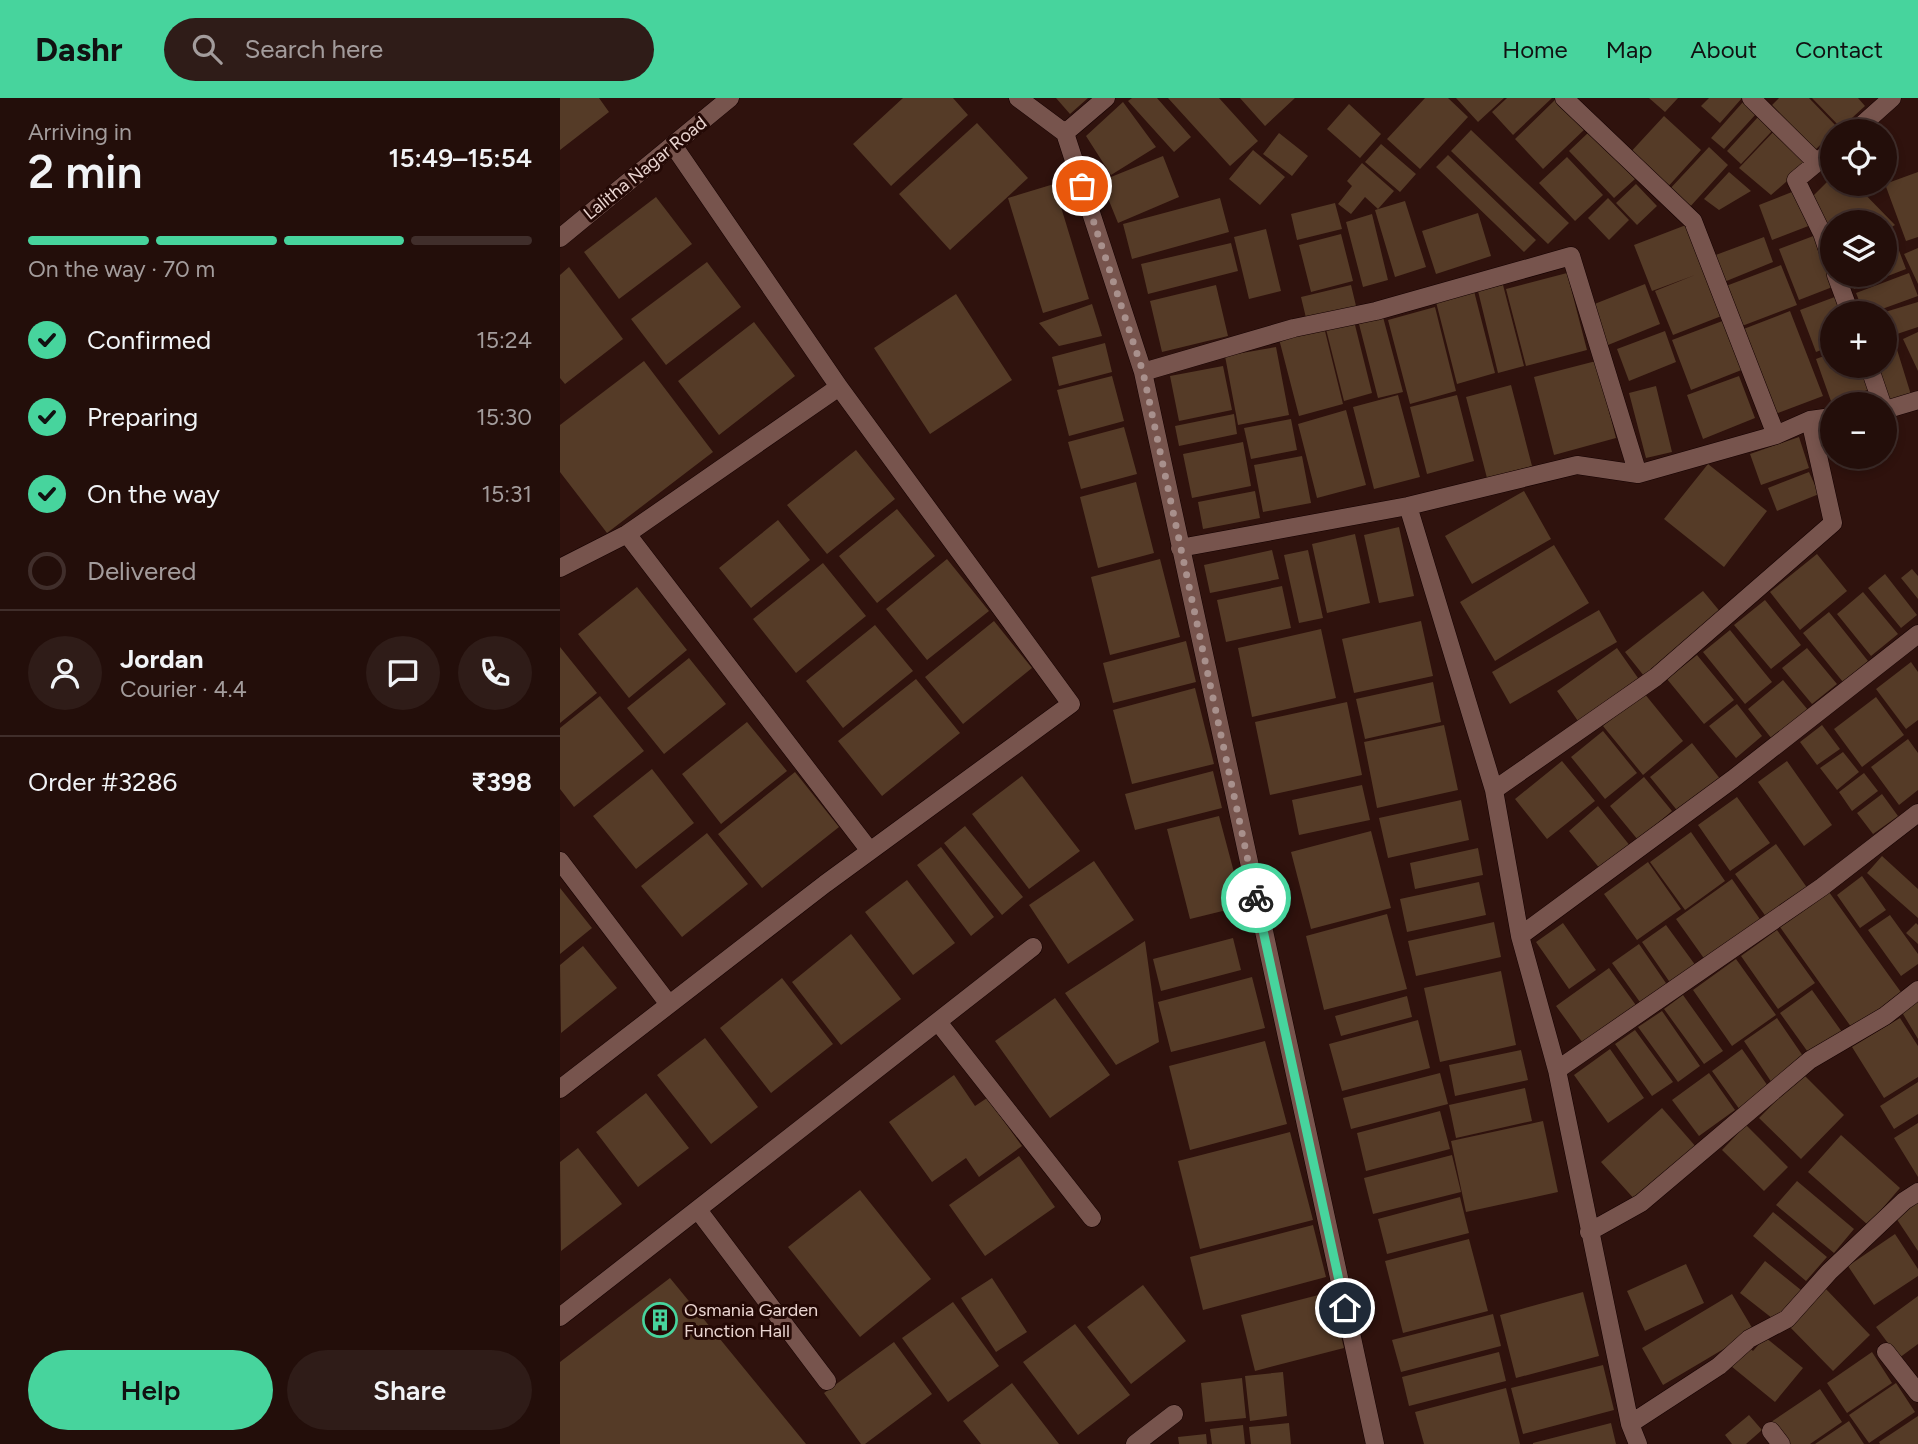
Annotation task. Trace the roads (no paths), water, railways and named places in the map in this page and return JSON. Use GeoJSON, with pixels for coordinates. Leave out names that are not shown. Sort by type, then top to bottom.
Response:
{"type":"FeatureCollection","features":[{"type":"Feature","properties":{"kind":"street","name":"Lalitha Nagar Road"},"geometry":{"type":"LineString","coordinates":[[560,238],[730,98]]}},
{"type":"Feature","properties":{"kind":"street"},"geometry":{"type":"LineString","coordinates":[[1018,98],[1065,133],[1143,372],[1375,1444]]}},
{"type":"Feature","properties":{"kind":"street"},"geometry":{"type":"LineString","coordinates":[[1065,133],[1106,98]]}},
{"type":"Feature","properties":{"kind":"street"},"geometry":{"type":"LineString","coordinates":[[1564,98],[1693,221],[1776,435]]}},
{"type":"Feature","properties":{"kind":"street"},"geometry":{"type":"LineString","coordinates":[[1751,98],[1817,163]]}},
{"type":"Feature","properties":{"kind":"street"},"geometry":{"type":"LineString","coordinates":[[1866,119],[1885,100]]}},
{"type":"Feature","properties":{"kind":"street"},"geometry":{"type":"LineString","coordinates":[[560,1088],[870,851],[1071,704],[839,387],[673,145]]}},
{"type":"Feature","properties":{"kind":"street"},"geometry":{"type":"LineString","coordinates":[[1820,160],[1796,180],[1820,229]]}},
{"type":"Feature","properties":{"kind":"street"},"geometry":{"type":"LineString","coordinates":[[1143,372],[1294,328],[1376,311],[1571,256],[1638,474]]}},
{"type":"Feature","properties":{"kind":"street"},"geometry":{"type":"LineString","coordinates":[[560,568],[627,534],[839,387]]}},
{"type":"Feature","properties":{"kind":"street"},"geometry":{"type":"LineString","coordinates":[[1897,406],[1918,400]]}},
{"type":"Feature","properties":{"kind":"street"},"geometry":{"type":"LineString","coordinates":[[1180,548],[1408,506],[1577,465],[1638,474],[1776,435],[1810,420],[1820,419]]}},
{"type":"Feature","properties":{"kind":"street"},"geometry":{"type":"LineString","coordinates":[[1494,790],[1656,677],[1833,523],[1810,420]]}},
{"type":"Feature","properties":{"kind":"street"},"geometry":{"type":"LineString","coordinates":[[1408,506],[1494,790],[1520,936],[1557,1069],[1630,1424],[1638,1444]]}},
{"type":"Feature","properties":{"kind":"street"},"geometry":{"type":"LineString","coordinates":[[627,534],[870,851]]}},
{"type":"Feature","properties":{"kind":"street"},"geometry":{"type":"LineString","coordinates":[[1520,936],[1733,779],[1918,634]]}},
{"type":"Feature","properties":{"kind":"street"},"geometry":{"type":"LineString","coordinates":[[1557,1069],[1751,939],[1918,813]]}},
{"type":"Feature","properties":{"kind":"street"},"geometry":{"type":"LineString","coordinates":[[560,861],[668,1003]]}},
{"type":"Feature","properties":{"kind":"street"},"geometry":{"type":"LineString","coordinates":[[560,1317],[1033,947]]}},
{"type":"Feature","properties":{"kind":"street"},"geometry":{"type":"LineString","coordinates":[[1589,1232],[1642,1203],[1810,1060],[1885,1016],[1918,990]]}},
{"type":"Feature","properties":{"kind":"street"},"geometry":{"type":"LineString","coordinates":[[938,1022],[1092,1218]]}},
{"type":"Feature","properties":{"kind":"street"},"geometry":{"type":"LineString","coordinates":[[1630,1424],[1719,1366],[1749,1339],[1787,1318],[1829,1272],[1904,1200],[1918,1192]]}},
{"type":"Feature","properties":{"kind":"street"},"geometry":{"type":"LineString","coordinates":[[698,1210],[827,1381]]}},
{"type":"Feature","properties":{"kind":"street"},"geometry":{"type":"LineString","coordinates":[[1886,1352],[1918,1394]]}},
{"type":"Feature","properties":{"kind":"street"},"geometry":{"type":"LineString","coordinates":[[1135,1444],[1174,1414]]}},
{"type":"Feature","properties":{"kind":"place","name":"Osmania Garden Function Hall"},"geometry":{"type":"Point","coordinates":[660,1320]}}]}
